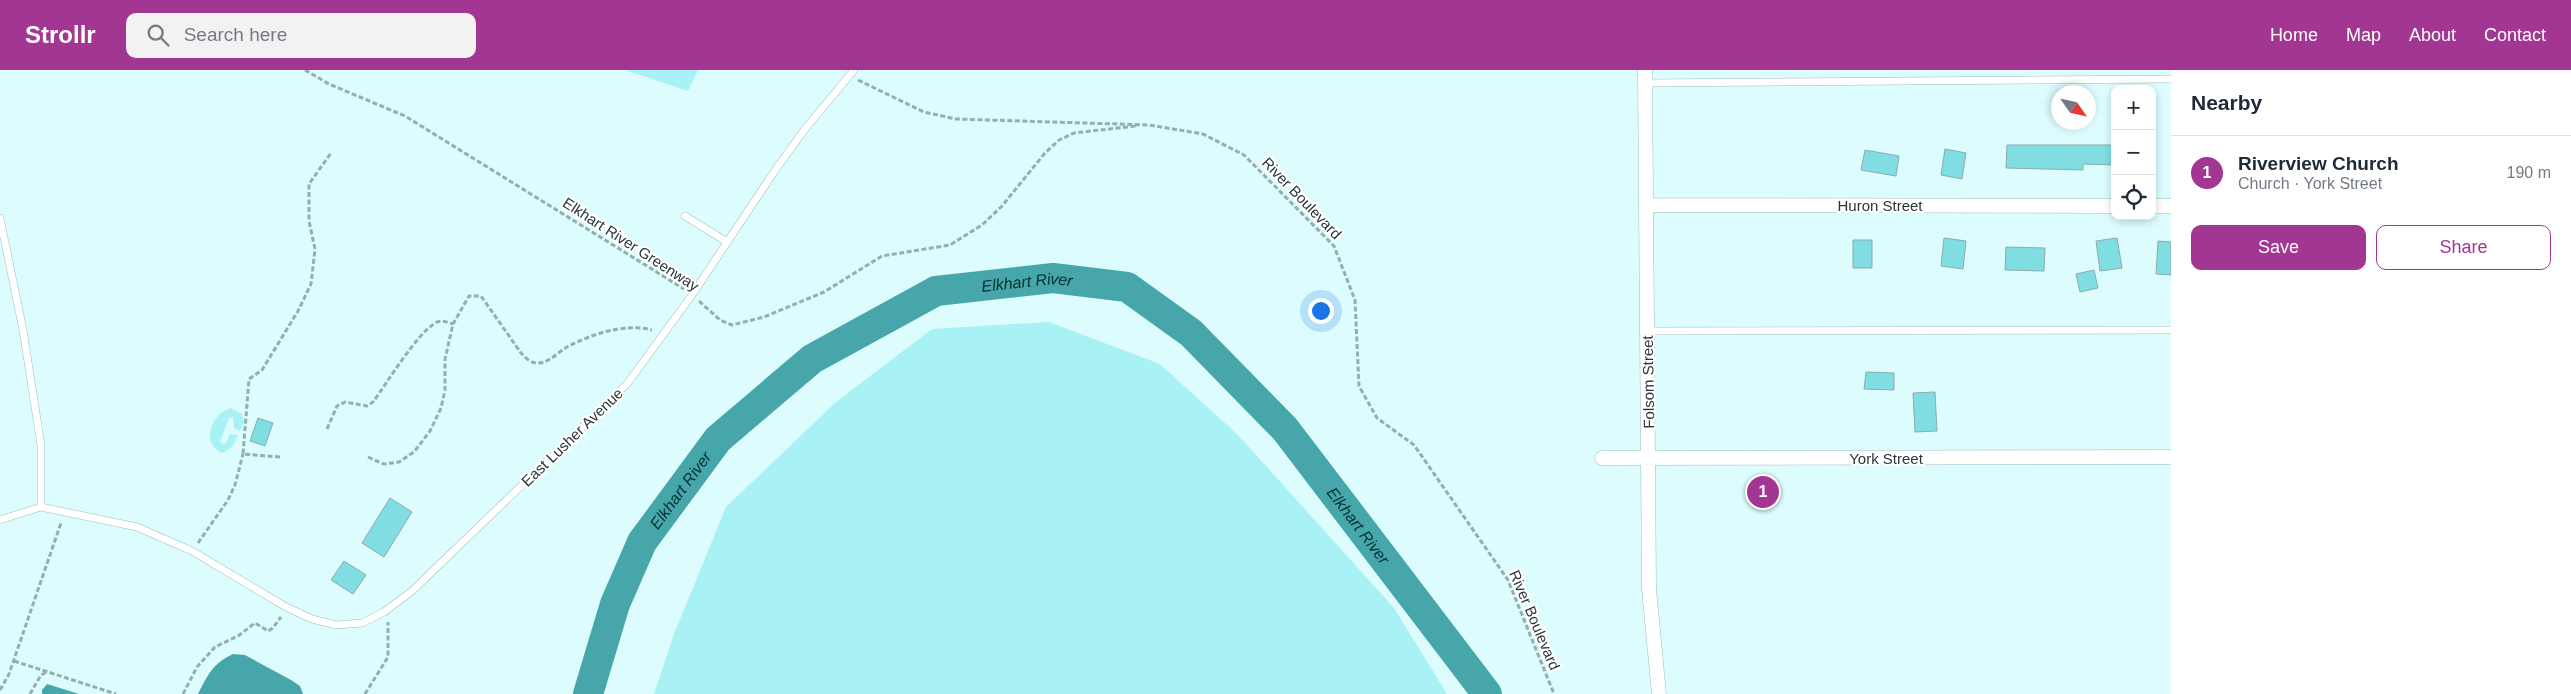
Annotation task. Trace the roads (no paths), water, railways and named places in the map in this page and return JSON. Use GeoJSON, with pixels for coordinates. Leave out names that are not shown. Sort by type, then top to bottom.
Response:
{"type":"FeatureCollection","features":[{"type":"Feature","properties":{"kind":"street","name":"Folsom Street"},"geometry":{"type":"LineString","coordinates":[[1645,76],[1649,589],[1660,694]]}},
{"type":"Feature","properties":{"kind":"street","name":"Huron Street"},"geometry":{"type":"LineString","coordinates":[[1646,205],[2111,206]]}},
{"type":"Feature","properties":{"kind":"street"},"geometry":{"type":"LineString","coordinates":[[2156,206],[2171,206]]}},
{"type":"Feature","properties":{"kind":"street","name":"York Street"},"geometry":{"type":"LineString","coordinates":[[1602,458],[2171,457]]}},
{"type":"Feature","properties":{"kind":"lane","name":"East Lusher Avenue"},"geometry":{"type":"LineString","coordinates":[[41,507],[137,527],[195,553],[286,607],[312,619],[336,624],[362,623],[384,612],[412,591],[627,384],[692,295],[805,128],[852,73]]}},
{"type":"Feature","properties":{"kind":"lane"},"geometry":{"type":"LineString","coordinates":[[1645,76],[2171,79]]}},
{"type":"Feature","properties":{"kind":"lane"},"geometry":{"type":"LineString","coordinates":[[685,216],[727,242]]}},
{"type":"Feature","properties":{"kind":"lane"},"geometry":{"type":"LineString","coordinates":[[0,218],[23,330],[41,445],[41,507],[0,520]]}},
{"type":"Feature","properties":{"kind":"lane"},"geometry":{"type":"LineString","coordinates":[[1647,331],[2171,330]]}},
{"type":"Feature","properties":{"kind":"waterway","name":"Elkhart River"},"geometry":{"type":"LineString","coordinates":[[588,694],[615,604],[642,542],[718,439],[812,359],[936,291],[1053,278],[1127,287],[1191,333],[1285,429],[1487,694]]}},
{"type":"Feature","properties":{"kind":"place","name":"Riverview Church"},"geometry":{"type":"Point","coordinates":[1763,492]}}]}
